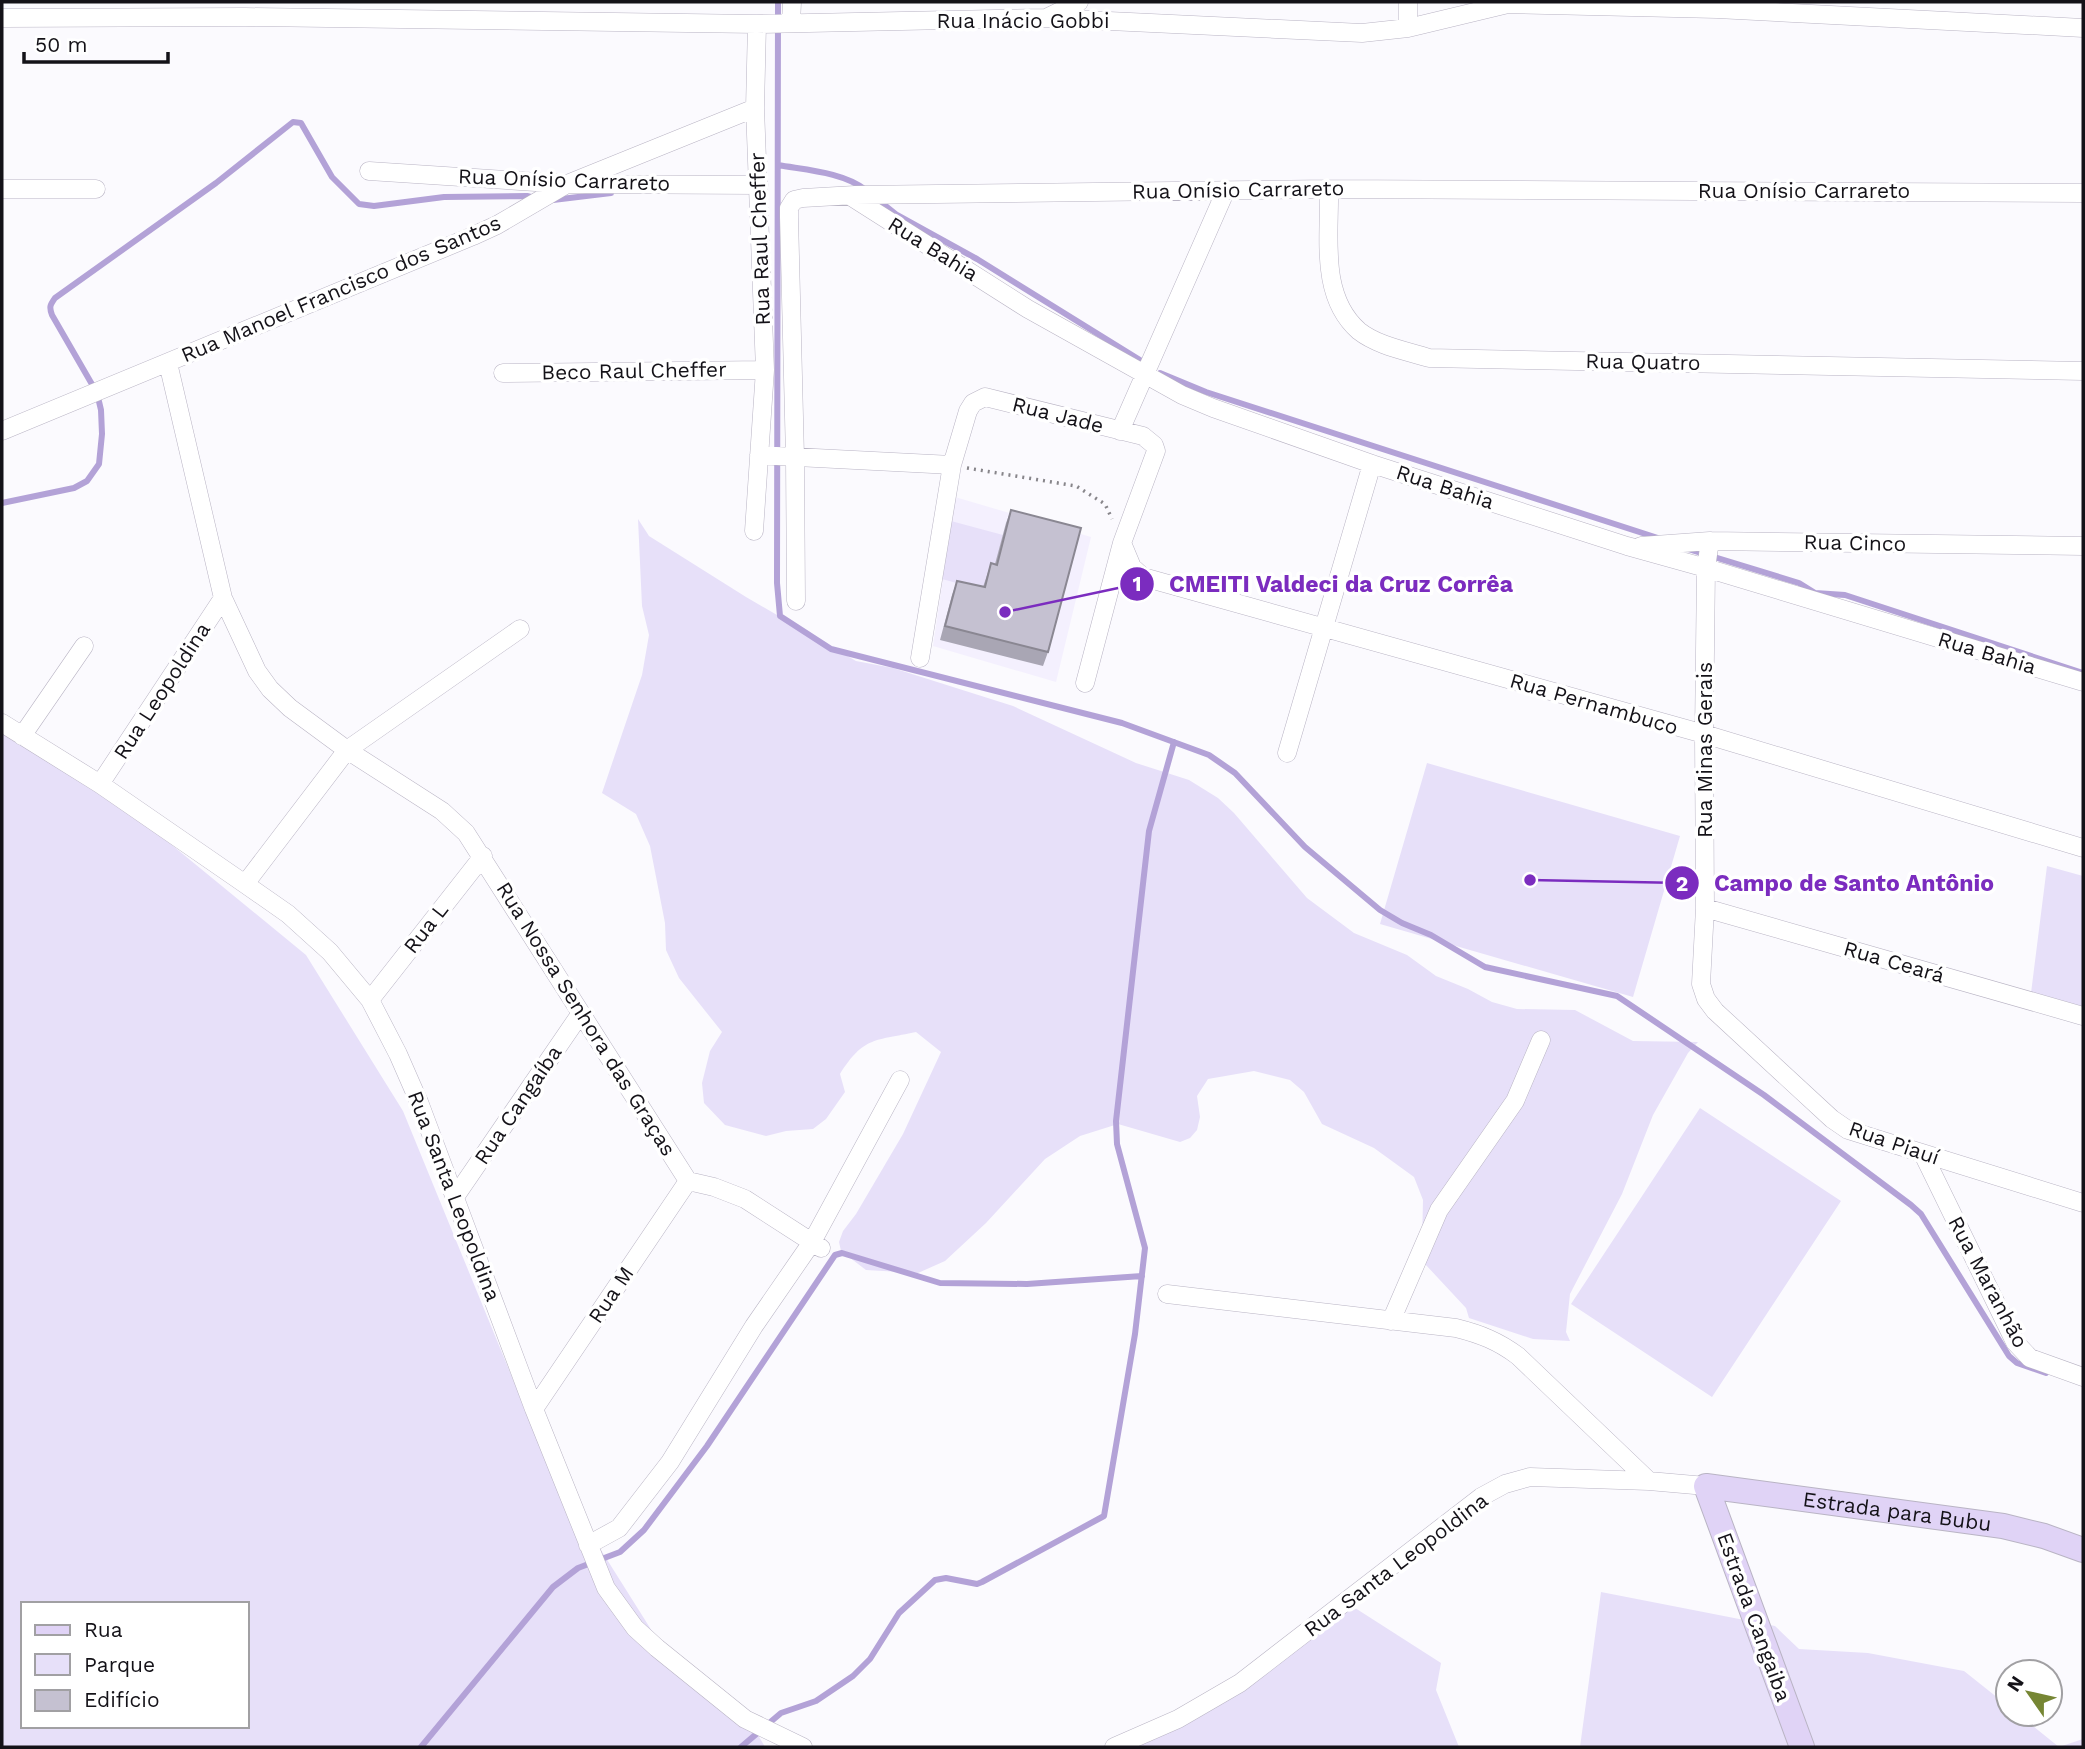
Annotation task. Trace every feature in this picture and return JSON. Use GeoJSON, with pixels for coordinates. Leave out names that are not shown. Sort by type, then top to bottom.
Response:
{"type":"FeatureCollection","features":[{"type":"Feature","properties":{"kind":"street"},"geometry":{"type":"LineString","coordinates":[[791,23],[792,2]]}},
{"type":"Feature","properties":{"kind":"street"},"geometry":{"type":"LineString","coordinates":[[1046,18],[1079,2]]}},
{"type":"Feature","properties":{"kind":"street"},"geometry":{"type":"LineString","coordinates":[[1408,2],[1408,28]]}},
{"type":"Feature","properties":{"kind":"street","name":"Rua Inácio Gobbi"},"geometry":{"type":"LineString","coordinates":[[2,18],[245,9],[757,24],[1046,18],[1362,33],[1408,28],[1508,4],[1717,9],[2083,28]]}},
{"type":"Feature","properties":{"kind":"street","name":"Rua Raul Cheffer"},"geometry":{"type":"LineString","coordinates":[[754,531],[765,370],[755,108],[757,24]]}},
{"type":"Feature","properties":{"kind":"street","name":"Rua Manoel Francisco dos Santos"},"geometry":{"type":"LineString","coordinates":[[2,431],[473,236],[560,188],[755,108]]}},
{"type":"Feature","properties":{"kind":"street","name":"Rua Onísio Carrareto"},"geometry":{"type":"LineString","coordinates":[[369,171],[560,188],[759,185]]}},
{"type":"Feature","properties":{"kind":"street"},"geometry":{"type":"LineString","coordinates":[[2,189],[96,189]]}},
{"type":"Feature","properties":{"kind":"street","name":"Rua Onísio Carrareto"},"geometry":{"type":"LineString","coordinates":[[796,601],[788,457],[789,208],[794,200],[852,195],[1329,189],[2083,192]]}},
{"type":"Feature","properties":{"kind":"street","name":"Rua Quatro"},"geometry":{"type":"LineString","coordinates":[[1329,189],[1330,274],[1338,304],[1360,331],[1390,346],[1429,358],[2083,371]]}},
{"type":"Feature","properties":{"kind":"street"},"geometry":{"type":"LineString","coordinates":[[1119,430],[1226,190]]}},
{"type":"Feature","properties":{"kind":"street","name":"Rua Bahia"},"geometry":{"type":"LineString","coordinates":[[852,195],[1028,309],[1182,395],[1213,408],[1372,464],[1627,546],[2083,682]]}},
{"type":"Feature","properties":{"kind":"street"},"geometry":{"type":"LineString","coordinates":[[168,363],[223,598]]}},
{"type":"Feature","properties":{"kind":"street","name":"Beco Raul Cheffer"},"geometry":{"type":"LineString","coordinates":[[503,373],[765,370]]}},
{"type":"Feature","properties":{"kind":"street","name":"Rua Jade"},"geometry":{"type":"LineString","coordinates":[[919,658],[952,465],[968,411],[973,403],[985,397],[1119,430],[1150,440],[1154,445],[1156,451],[1122,543],[1085,683]]}},
{"type":"Feature","properties":{"kind":"street"},"geometry":{"type":"LineString","coordinates":[[759,455],[952,465]]}},
{"type":"Feature","properties":{"kind":"street"},"geometry":{"type":"LineString","coordinates":[[1287,753],[1372,464]]}},
{"type":"Feature","properties":{"kind":"street","name":"Rua Cinco"},"geometry":{"type":"LineString","coordinates":[[1627,546],[1710,541],[2083,546]]}},
{"type":"Feature","properties":{"kind":"street","name":"Rua Minas Gerais"},"geometry":{"type":"LineString","coordinates":[[1706,999],[1701,984],[1705,908],[1706,568],[1710,541]]}},
{"type":"Feature","properties":{"kind":"street","name":"Rua Pernambuco"},"geometry":{"type":"LineString","coordinates":[[1122,543],[1132,567],[1143,577],[1704,734],[2083,848]]}},
{"type":"Feature","properties":{"kind":"street","name":"Rua Nossa Senhora das Graças"},"geometry":{"type":"LineString","coordinates":[[223,598],[257,671],[270,689],[290,708],[347,750],[457,822],[483,856],[688,1181]]}},
{"type":"Feature","properties":{"kind":"street","name":"Rua Leopoldina"},"geometry":{"type":"LineString","coordinates":[[100,784],[223,598]]}},
{"type":"Feature","properties":{"kind":"street"},"geometry":{"type":"LineString","coordinates":[[245,884],[347,750],[520,629]]}},
{"type":"Feature","properties":{"kind":"street"},"geometry":{"type":"LineString","coordinates":[[22,736],[83,646]]}},
{"type":"Feature","properties":{"kind":"street","name":"Rua Santa Leopoldina"},"geometry":{"type":"LineString","coordinates":[[2,723],[100,784],[288,914],[330,952],[370,1000],[403,1066],[456,1197],[534,1409],[606,1588],[635,1628],[745,1719],[803,1747]]}},
{"type":"Feature","properties":{"kind":"street","name":"Rua L"},"geometry":{"type":"LineString","coordinates":[[370,1000],[483,856]]}},
{"type":"Feature","properties":{"kind":"street","name":"Rua Ceará"},"geometry":{"type":"LineString","coordinates":[[1705,908],[2083,1016]]}},
{"type":"Feature","properties":{"kind":"street","name":"Rua Piauí"},"geometry":{"type":"LineString","coordinates":[[1706,999],[1840,1126],[1855,1134],[2083,1203]]}},
{"type":"Feature","properties":{"kind":"street","name":"Rua Cangaíba"},"geometry":{"type":"LineString","coordinates":[[456,1197],[581,1013]]}},
{"type":"Feature","properties":{"kind":"street"},"geometry":{"type":"LineString","coordinates":[[1391,1321],[1439,1210],[1515,1101],[1541,1040]]}},
{"type":"Feature","properties":{"kind":"street"},"geometry":{"type":"LineString","coordinates":[[588,1545],[619,1528],[670,1462],[754,1326],[817,1245],[900,1080]]}},
{"type":"Feature","properties":{"kind":"street","name":"Rua Maranhão"},"geometry":{"type":"LineString","coordinates":[[1923,1154],[2015,1342],[2030,1358],[2083,1377]]}},
{"type":"Feature","properties":{"kind":"street"},"geometry":{"type":"LineString","coordinates":[[688,1181],[714,1187],[745,1199],[817,1245]]}},
{"type":"Feature","properties":{"kind":"street","name":"Rua M"},"geometry":{"type":"LineString","coordinates":[[534,1409],[688,1181]]}},
{"type":"Feature","properties":{"kind":"street"},"geometry":{"type":"LineString","coordinates":[[1167,1294],[1456,1328],[1499,1342],[1518,1356],[1649,1481]]}},
{"type":"Feature","properties":{"kind":"street","name":"Rua Santa Leopoldina"},"geometry":{"type":"LineString","coordinates":[[1114,1747],[1178,1719],[1240,1683],[1481,1497],[1505,1484],[1530,1477],[1706,1486]]}},
{"type":"Feature","properties":{"kind":"street","name":"Estrada para Bubu"},"geometry":{"type":"LineString","coordinates":[[1706,1486],[2003,1525],[2043,1535],[2083,1550]]}},
{"type":"Feature","properties":{"kind":"street","name":"Estrada Cangaiba"},"geometry":{"type":"LineString","coordinates":[[1706,1486],[1802,1747]]}},
{"type":"Feature","properties":{"kind":"path"},"geometry":{"type":"LineString","coordinates":[[952,465],[1076,486],[1105,504],[1122,543]]}},
{"type":"Feature","properties":{"kind":"shaded area"},"geometry":{"type":"Polygon","coordinates":[[[955,497],[1091,537],[1056,682],[933,646],[955,497]]]}},
{"type":"Feature","properties":{"kind":"green space"},"geometry":{"type":"Polygon","coordinates":[[[638,519],[649,536],[856,661],[893,668],[1013,706],[1136,763],[1189,780],[1218,798],[1234,813],[1307,898],[1354,933],[1407,955],[1436,976],[1492,1002],[1517,1009],[1575,1010],[1633,1041],[1698,1042],[1688,1053],[1653,1115],[1622,1194],[1570,1294],[1566,1332],[1570,1341],[1533,1339],[1469,1318],[1466,1308],[1425,1264],[1422,1244],[1423,1200],[1414,1177],[1374,1148],[1322,1124],[1304,1092],[1290,1080],[1254,1071],[1208,1079],[1197,1096],[1200,1117],[1197,1130],[1190,1138],[1180,1142],[1118,1124],[1080,1136],[1045,1159],[986,1223],[945,1261],[918,1273],[866,1270],[841,1251],[839,1242],[843,1231],[856,1214],[903,1134],[941,1052],[916,1032],[880,1039],[864,1046],[840,1074],[845,1092],[826,1119],[813,1129],[766,1136],[725,1125],[704,1103],[702,1083],[710,1051],[722,1032],[679,978],[666,950],[665,923],[650,846],[636,814],[602,793],[642,675],[649,635],[642,606],[638,519]]]}},
{"type":"Feature","properties":{"kind":"green space"},"geometry":{"type":"Polygon","coordinates":[[[951,521],[1003,535],[992,579],[982,590],[942,579],[951,521]]]}},
{"type":"Feature","properties":{"kind":"green space"},"geometry":{"type":"Polygon","coordinates":[[[2,728],[106,791],[306,955],[403,1111],[532,1426],[584,1523],[674,1666],[758,1735],[765,1747],[2,1747],[2,728]]]}},
{"type":"Feature","properties":{"kind":"green space"},"geometry":{"type":"Polygon","coordinates":[[[1427,763],[1680,836],[1633,997],[1380,924],[1427,763]]]}},
{"type":"Feature","properties":{"kind":"green space"},"geometry":{"type":"Polygon","coordinates":[[[2047,866],[2083,876],[2083,1008],[2031,993],[2047,866]]]}},
{"type":"Feature","properties":{"kind":"green space"},"geometry":{"type":"Polygon","coordinates":[[[1700,1108],[1841,1201],[1712,1397],[1571,1304],[1700,1108]]]}},
{"type":"Feature","properties":{"kind":"green space"},"geometry":{"type":"Polygon","coordinates":[[[1601,1592],[1775,1626],[1799,1649],[1868,1653],[1964,1671],[1994,1695],[1994,1728],[2035,1728],[2059,1747],[1580,1747],[1601,1592]]]}},
{"type":"Feature","properties":{"kind":"green space"},"geometry":{"type":"Polygon","coordinates":[[[1352,1606],[1441,1663],[1436,1690],[1459,1747],[1128,1747],[1352,1606]]]}},
{"type":"Feature","properties":{"kind":"green space"},"geometry":{"type":"Polygon","coordinates":[[[2083,1739],[2083,1747],[2059,1747],[2083,1739]]]}},
{"type":"Feature","properties":{"kind":"building"},"geometry":{"type":"Polygon","coordinates":[[[1011,510],[1081,528],[1048,652],[945,626],[957,581],[985,587],[991,563],[997,565],[1011,510]]]}},
{"type":"Feature","properties":{"kind":"waterway"},"geometry":{"type":"LineString","coordinates":[[778,2],[777,583],[780,616],[831,649],[1122,723],[1209,755],[1235,773],[1305,847],[1380,910],[1402,923],[1431,935],[1485,967],[1617,996],[1764,1095],[1911,1205],[1921,1214],[2009,1356],[2017,1363],[2046,1373]]}},
{"type":"Feature","properties":{"kind":"waterway"},"geometry":{"type":"LineString","coordinates":[[2,503],[74,488],[87,481],[99,464],[102,434],[97,393],[52,315],[50,306],[55,298],[216,183],[293,122],[301,123],[332,177],[359,204],[374,206],[444,197],[535,198]]}},
{"type":"Feature","properties":{"kind":"waterway"},"geometry":{"type":"LineString","coordinates":[[778,165],[835,175],[866,190]]}},
{"type":"Feature","properties":{"kind":"waterway"},"geometry":{"type":"LineString","coordinates":[[553,200],[611,193]]}},
{"type":"Feature","properties":{"kind":"waterway"},"geometry":{"type":"LineString","coordinates":[[877,199],[897,215],[977,259],[1148,365]]}},
{"type":"Feature","properties":{"kind":"waterway"},"geometry":{"type":"LineString","coordinates":[[1160,373],[1206,392],[1661,539]]}},
{"type":"Feature","properties":{"kind":"waterway"},"geometry":{"type":"LineString","coordinates":[[1688,549],[1799,583],[1815,593],[1845,595],[2083,673]]}},
{"type":"Feature","properties":{"kind":"waterway"},"geometry":{"type":"LineString","coordinates":[[741,1747],[781,1713],[816,1701],[853,1676],[870,1659],[899,1613],[935,1580],[946,1578],[977,1584],[1104,1516],[1135,1334],[1145,1248],[1117,1144],[1116,1121],[1149,831],[1174,742]]}},
{"type":"Feature","properties":{"kind":"waterway"},"geometry":{"type":"LineString","coordinates":[[421,1747],[553,1587],[578,1568],[620,1552],[644,1530],[707,1446],[835,1255],[842,1253],[940,1283],[1027,1284],[1142,1276]]}},
{"type":"Feature","properties":{"kind":"place","name":"CMEITI Valdeci da Cruz Corrêa"},"geometry":{"type":"Point","coordinates":[1005,612]}},
{"type":"Feature","properties":{"kind":"place","name":"Campo de Santo Antônio"},"geometry":{"type":"Point","coordinates":[1530,880]}}]}
